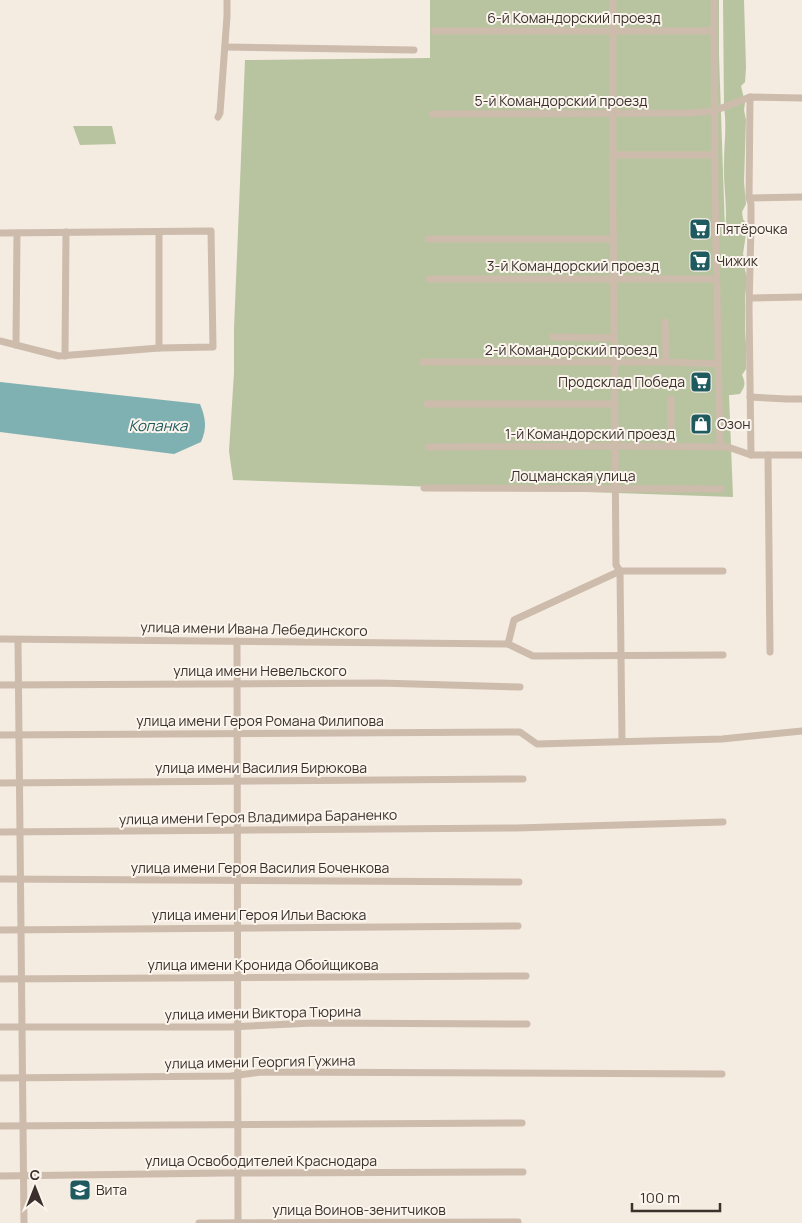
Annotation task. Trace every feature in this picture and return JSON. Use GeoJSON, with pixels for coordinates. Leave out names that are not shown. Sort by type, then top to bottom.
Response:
{"type":"FeatureCollection","features":[{"type":"Feature","properties":{"kind":"street"},"geometry":{"type":"LineString","coordinates":[[218,117],[220,114],[227,0]]}},
{"type":"Feature","properties":{"kind":"street"},"geometry":{"type":"LineString","coordinates":[[613,0],[616,565],[620,571],[622,741],[722,739],[802,731]]}},
{"type":"Feature","properties":{"kind":"street"},"geometry":{"type":"LineString","coordinates":[[714,0],[716,279],[720,446]]}},
{"type":"Feature","properties":{"kind":"street","name":"6-й Командорский проезд"},"geometry":{"type":"LineString","coordinates":[[434,32],[714,31]]}},
{"type":"Feature","properties":{"kind":"street"},"geometry":{"type":"LineString","coordinates":[[225,47],[414,50]]}},
{"type":"Feature","properties":{"kind":"street"},"geometry":{"type":"LineString","coordinates":[[802,98],[750,97],[749,198],[751,204],[750,455],[802,455]]}},
{"type":"Feature","properties":{"kind":"street","name":"5-й Командорский проезд"},"geometry":{"type":"LineString","coordinates":[[432,114],[690,113],[714,111],[750,97]]}},
{"type":"Feature","properties":{"kind":"street"},"geometry":{"type":"LineString","coordinates":[[613,155],[710,155]]}},
{"type":"Feature","properties":{"kind":"street"},"geometry":{"type":"LineString","coordinates":[[749,198],[802,197]]}},
{"type":"Feature","properties":{"kind":"street"},"geometry":{"type":"LineString","coordinates":[[0,233],[211,231],[213,347],[159,348],[59,356],[0,340]]}},
{"type":"Feature","properties":{"kind":"street"},"geometry":{"type":"LineString","coordinates":[[65,356],[66,232]]}},
{"type":"Feature","properties":{"kind":"street"},"geometry":{"type":"LineString","coordinates":[[159,232],[159,348]]}},
{"type":"Feature","properties":{"kind":"street"},"geometry":{"type":"LineString","coordinates":[[16,345],[17,233]]}},
{"type":"Feature","properties":{"kind":"street"},"geometry":{"type":"LineString","coordinates":[[428,239],[614,239]]}},
{"type":"Feature","properties":{"kind":"street","name":"3-й Командорский проезд"},"geometry":{"type":"LineString","coordinates":[[429,279],[716,279]]}},
{"type":"Feature","properties":{"kind":"street"},"geometry":{"type":"LineString","coordinates":[[750,298],[802,298]]}},
{"type":"Feature","properties":{"kind":"street"},"geometry":{"type":"LineString","coordinates":[[665,322],[666,362]]}},
{"type":"Feature","properties":{"kind":"street"},"geometry":{"type":"LineString","coordinates":[[553,338],[614,338]]}},
{"type":"Feature","properties":{"kind":"street","name":"2-й Командорский проезд"},"geometry":{"type":"LineString","coordinates":[[423,362],[666,362],[718,364]]}},
{"type":"Feature","properties":{"kind":"street"},"geometry":{"type":"LineString","coordinates":[[750,397],[802,399]]}},
{"type":"Feature","properties":{"kind":"street"},"geometry":{"type":"LineString","coordinates":[[671,399],[671,446]]}},
{"type":"Feature","properties":{"kind":"street"},"geometry":{"type":"LineString","coordinates":[[427,404],[615,404]]}},
{"type":"Feature","properties":{"kind":"street","name":"1-й Командорский проезд"},"geometry":{"type":"LineString","coordinates":[[428,447],[728,446],[750,455]]}},
{"type":"Feature","properties":{"kind":"street"},"geometry":{"type":"LineString","coordinates":[[768,455],[770,652]]}},
{"type":"Feature","properties":{"kind":"street","name":"Лоцманская улица"},"geometry":{"type":"LineString","coordinates":[[424,488],[721,490]]}},
{"type":"Feature","properties":{"kind":"street"},"geometry":{"type":"LineString","coordinates":[[723,571],[620,571],[514,620],[508,644],[533,656],[723,655]]}},
{"type":"Feature","properties":{"kind":"street","name":"улица имени Ивана Лебединского"},"geometry":{"type":"LineString","coordinates":[[0,639],[508,644]]}},
{"type":"Feature","properties":{"kind":"street"},"geometry":{"type":"LineString","coordinates":[[18,640],[24,1223]]}},
{"type":"Feature","properties":{"kind":"street"},"geometry":{"type":"LineString","coordinates":[[237,641],[238,1222]]}},
{"type":"Feature","properties":{"kind":"street","name":"улица имени Невельского"},"geometry":{"type":"LineString","coordinates":[[0,685],[379,683],[520,687]]}},
{"type":"Feature","properties":{"kind":"street","name":"улица имени Героя Романа Филипова"},"geometry":{"type":"LineString","coordinates":[[0,734],[520,732],[537,744],[622,741]]}},
{"type":"Feature","properties":{"kind":"street","name":"улица имени Василия Бирюкова"},"geometry":{"type":"LineString","coordinates":[[0,783],[523,779]]}},
{"type":"Feature","properties":{"kind":"street","name":"улица имени Героя Владимира Бараненко"},"geometry":{"type":"LineString","coordinates":[[0,832],[516,828],[723,822]]}},
{"type":"Feature","properties":{"kind":"street","name":"улица имени Героя Василия Боченкова"},"geometry":{"type":"LineString","coordinates":[[0,879],[519,882]]}},
{"type":"Feature","properties":{"kind":"street","name":"улица имени Героя Ильи Васюка"},"geometry":{"type":"LineString","coordinates":[[0,930],[518,926]]}},
{"type":"Feature","properties":{"kind":"street","name":"улица имени Кронида Обойщикова"},"geometry":{"type":"LineString","coordinates":[[0,979],[526,976]]}},
{"type":"Feature","properties":{"kind":"street","name":"улица имени Виктора Тюрина"},"geometry":{"type":"LineString","coordinates":[[0,1027],[238,1026],[313,1023],[527,1024]]}},
{"type":"Feature","properties":{"kind":"street","name":"улица имени Георгия Гужина"},"geometry":{"type":"LineString","coordinates":[[0,1078],[238,1075],[270,1072],[722,1074]]}},
{"type":"Feature","properties":{"kind":"street"},"geometry":{"type":"LineString","coordinates":[[0,1126],[522,1123]]}},
{"type":"Feature","properties":{"kind":"street","name":"улица Освободителей Краснодара"},"geometry":{"type":"LineString","coordinates":[[0,1176],[522,1172]]}},
{"type":"Feature","properties":{"kind":"street","name":"улица Воинов-зенитчиков"},"geometry":{"type":"LineString","coordinates":[[199,1223],[518,1222]]}},
{"type":"Feature","properties":{"kind":"green space"},"geometry":{"type":"Polygon","coordinates":[[[430,0],[719,0],[725,230],[723,0],[744,0],[746,68],[745,82],[741,86],[746,120],[744,182],[746,204],[742,212],[746,223],[743,254],[747,277],[745,299],[746,369],[742,375],[744,385],[740,394],[729,395],[733,497],[233,480],[229,451],[234,373],[234,329],[245,60],[430,58],[430,0]]]}},
{"type":"Feature","properties":{"kind":"green space"},"geometry":{"type":"Polygon","coordinates":[[[73,126],[112,126],[116,144],[80,145],[73,126]]]}},
{"type":"Feature","properties":{"kind":"water","name":"Копанка"},"geometry":{"type":"Polygon","coordinates":[[[0,382],[200,404],[204,414],[205,428],[201,442],[174,454],[0,432],[0,382]]]}},
{"type":"Feature","properties":{"kind":"place","name":"Пятёрочка"},"geometry":{"type":"Point","coordinates":[700,229]}},
{"type":"Feature","properties":{"kind":"place","name":"Чижик"},"geometry":{"type":"Point","coordinates":[700,261]}},
{"type":"Feature","properties":{"kind":"place","name":"Продсклад Победа"},"geometry":{"type":"Point","coordinates":[701,382]}},
{"type":"Feature","properties":{"kind":"place","name":"Озон"},"geometry":{"type":"Point","coordinates":[701,424]}},
{"type":"Feature","properties":{"kind":"place","name":"Вита"},"geometry":{"type":"Point","coordinates":[80,1190]}}]}
